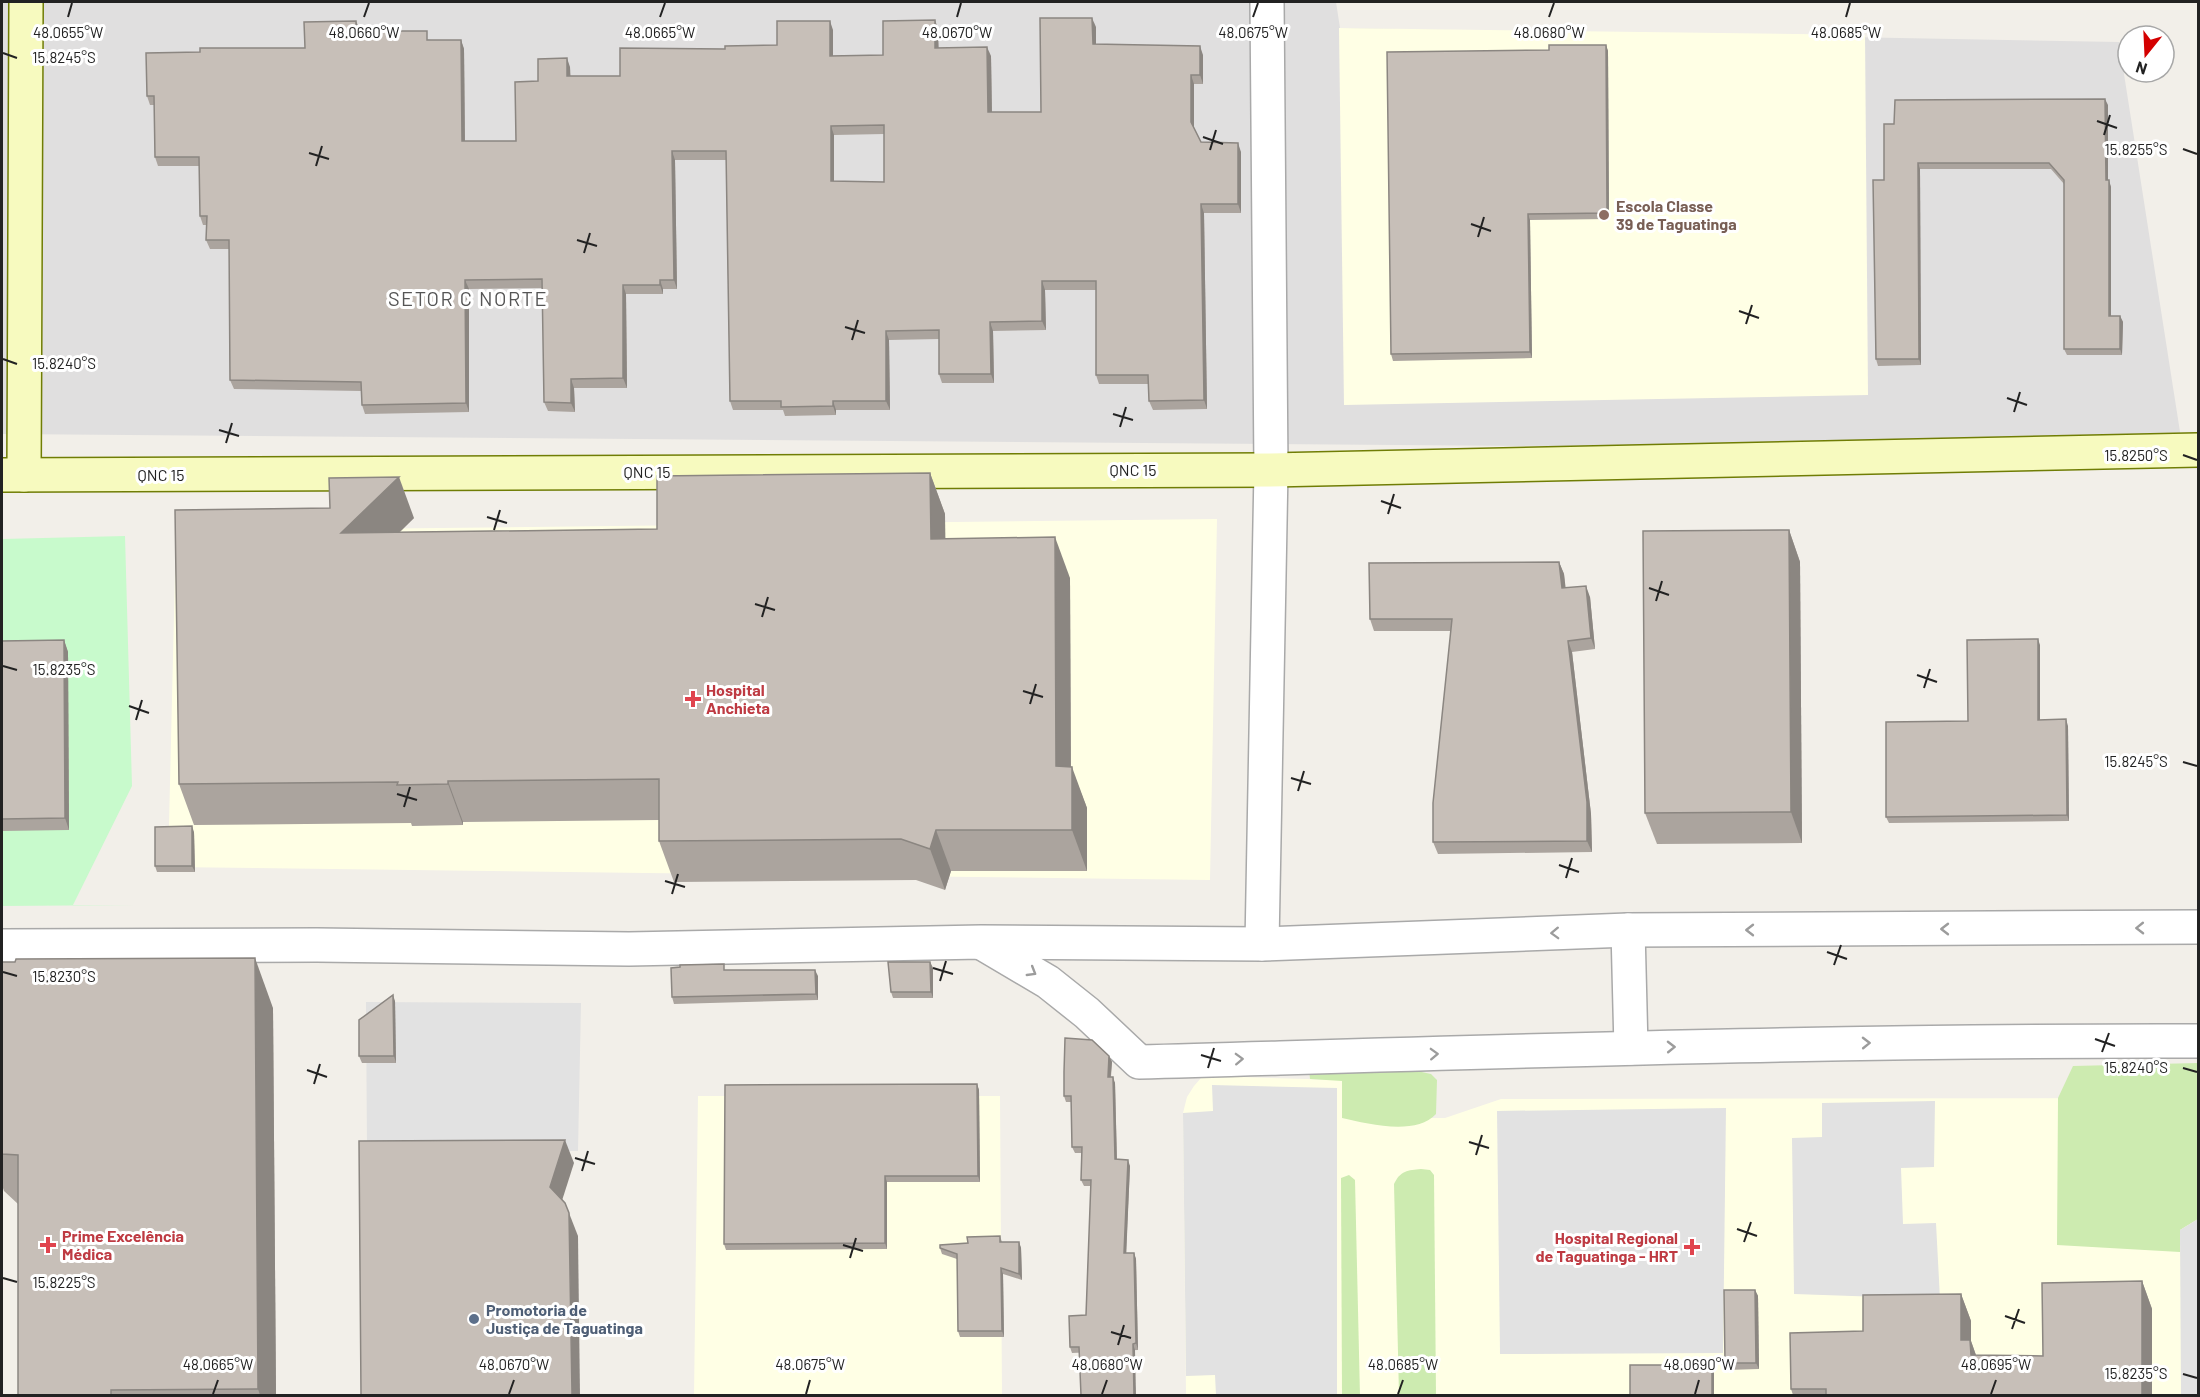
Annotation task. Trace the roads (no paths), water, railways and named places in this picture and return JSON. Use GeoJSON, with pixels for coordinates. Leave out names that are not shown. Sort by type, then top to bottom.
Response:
{"type":"FeatureCollection","features":[{"type":"Feature","properties":{"kind":"street"},"geometry":{"type":"LineString","coordinates":[[13,475],[26,2]]}},
{"type":"Feature","properties":{"kind":"street"},"geometry":{"type":"LineString","coordinates":[[1262,944],[1271,470],[1267,2]]}},
{"type":"Feature","properties":{"kind":"street","name":"QNC 15"},"geometry":{"type":"LineString","coordinates":[[13,475],[1271,470],[2199,450]]}},
{"type":"Feature","properties":{"kind":"street"},"geometry":{"type":"LineString","coordinates":[[2,946],[317,945],[629,949],[981,942],[1262,944],[1628,930],[2199,927]]}},
{"type":"Feature","properties":{"kind":"street"},"geometry":{"type":"LineString","coordinates":[[1628,930],[1630,1048]]}},
{"type":"Feature","properties":{"kind":"street"},"geometry":{"type":"LineString","coordinates":[[981,942],[1048,982],[1087,1013],[1139,1062],[2003,1040],[2199,1041]]}},
{"type":"Feature","properties":{"kind":"place","name":"Escola Classe 39 de Taguatinga"},"geometry":{"type":"Point","coordinates":[1604,215]}},
{"type":"Feature","properties":{"kind":"place","name":"Hospital Anchieta"},"geometry":{"type":"Point","coordinates":[693,699]}},
{"type":"Feature","properties":{"kind":"place","name":"Prime Excelência Médica"},"geometry":{"type":"Point","coordinates":[48,1245]}},
{"type":"Feature","properties":{"kind":"place","name":"Hospital Regional de Taguatinga - HRT"},"geometry":{"type":"Point","coordinates":[1692,1247]}},
{"type":"Feature","properties":{"kind":"place","name":"Promotoria de Justiça de Taguatinga"},"geometry":{"type":"Point","coordinates":[474,1319]}},
{"type":"Feature","properties":{"kind":"district","name":"SETOR C NORTE"},"geometry":{"type":"Point","coordinates":[468,299]}}]}
